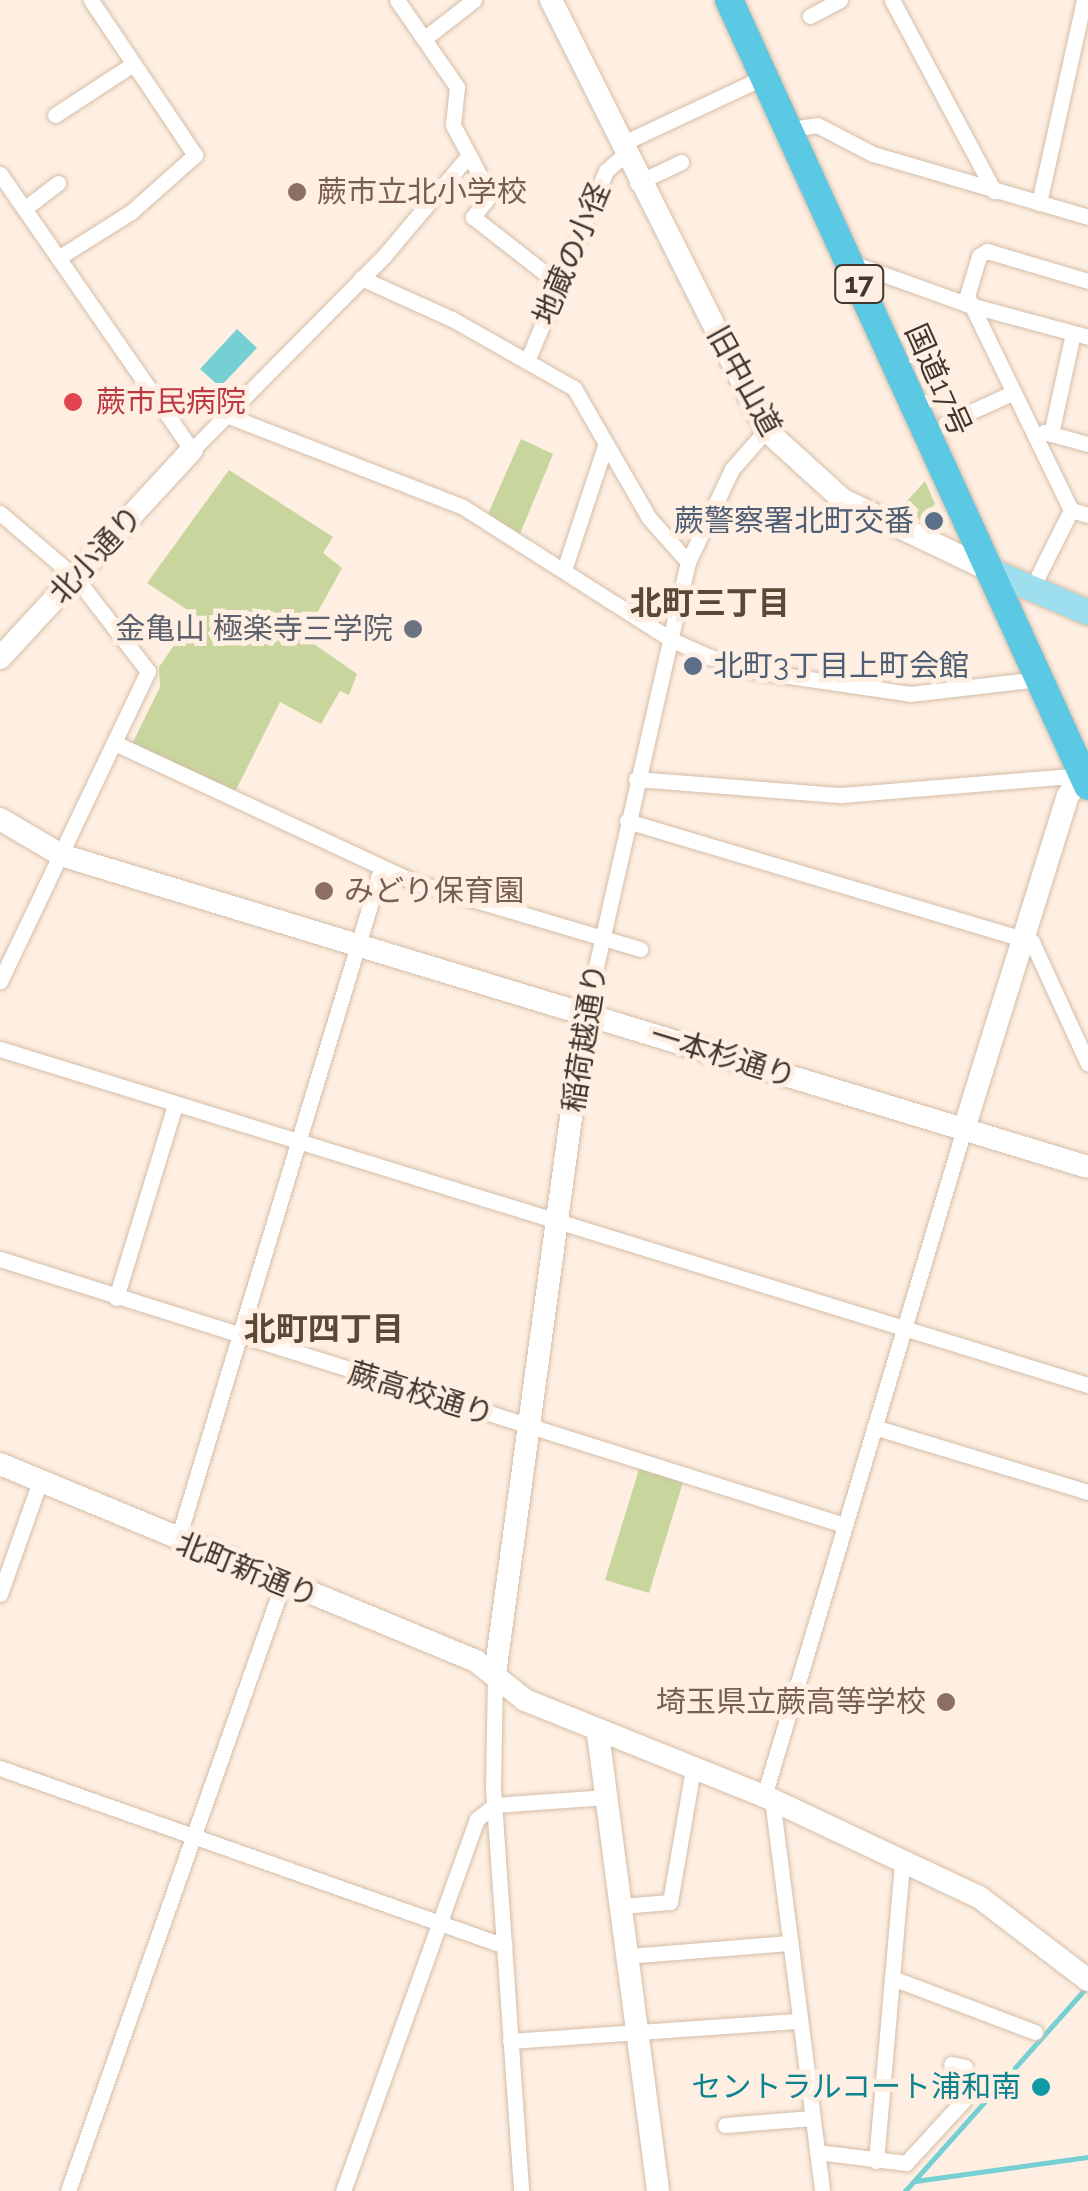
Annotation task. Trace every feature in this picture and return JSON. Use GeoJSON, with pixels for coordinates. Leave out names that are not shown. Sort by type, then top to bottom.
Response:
{"type":"FeatureCollection","features":[{"type":"Feature","properties":{"kind":"highway","name":"国道17号"},"geometry":{"type":"LineString","coordinates":[[729,0],[1086,778]]}},
{"type":"Feature","properties":{"kind":"main road","name":"旧中山道"},"geometry":{"type":"LineString","coordinates":[[987,568],[1088,612]]}},
{"type":"Feature","properties":{"kind":"street"},"geometry":{"type":"LineString","coordinates":[[58,258],[131,212],[195,155],[92,0]]}},
{"type":"Feature","properties":{"kind":"street"},"geometry":{"type":"LineString","coordinates":[[397,0],[457,86],[453,125],[490,195],[473,217],[560,285]]}},
{"type":"Feature","properties":{"kind":"street"},"geometry":{"type":"LineString","coordinates":[[425,38],[474,0]]}},
{"type":"Feature","properties":{"kind":"street","name":"旧中山道"},"geometry":{"type":"LineString","coordinates":[[552,0],[637,183],[766,430],[843,500],[987,568]]}},
{"type":"Feature","properties":{"kind":"street"},"geometry":{"type":"LineString","coordinates":[[810,16],[840,0]]}},
{"type":"Feature","properties":{"kind":"street"},"geometry":{"type":"LineString","coordinates":[[892,0],[994,190]]}},
{"type":"Feature","properties":{"kind":"street"},"geometry":{"type":"LineString","coordinates":[[1039,203],[1084,0]]}},
{"type":"Feature","properties":{"kind":"street"},"geometry":{"type":"LineString","coordinates":[[54,115],[133,64]]}},
{"type":"Feature","properties":{"kind":"street"},"geometry":{"type":"LineString","coordinates":[[621,150],[764,77]]}},
{"type":"Feature","properties":{"kind":"street"},"geometry":{"type":"LineString","coordinates":[[790,129],[817,126],[873,154],[1088,217]]}},
{"type":"Feature","properties":{"kind":"street","name":"地蔵の小径"},"geometry":{"type":"LineString","coordinates":[[528,359],[606,172],[621,150]]}},
{"type":"Feature","properties":{"kind":"street"},"geometry":{"type":"LineString","coordinates":[[2,184],[24,209],[192,450],[361,278],[470,155]]}},
{"type":"Feature","properties":{"kind":"street"},"geometry":{"type":"LineString","coordinates":[[637,183],[681,162]]}},
{"type":"Feature","properties":{"kind":"street"},"geometry":{"type":"LineString","coordinates":[[24,209],[58,183]]}},
{"type":"Feature","properties":{"kind":"street"},"geometry":{"type":"LineString","coordinates":[[1088,281],[987,251],[979,256],[968,296],[1028,429],[1071,510],[1088,515]]}},
{"type":"Feature","properties":{"kind":"street"},"geometry":{"type":"LineString","coordinates":[[849,262],[973,306],[1080,335],[1052,434]]}},
{"type":"Feature","properties":{"kind":"street"},"geometry":{"type":"LineString","coordinates":[[361,278],[528,359],[574,388],[649,518],[688,562]]}},
{"type":"Feature","properties":{"kind":"street"},"geometry":{"type":"LineString","coordinates":[[946,423],[1012,393]]}},
{"type":"Feature","properties":{"kind":"street"},"geometry":{"type":"LineString","coordinates":[[226,415],[463,506],[670,639],[755,671],[910,694],[1038,679]]}},
{"type":"Feature","properties":{"kind":"street"},"geometry":{"type":"LineString","coordinates":[[1028,429],[1088,444]]}},
{"type":"Feature","properties":{"kind":"street","name":"稲荷越通り"},"geometry":{"type":"LineString","coordinates":[[495,1674],[585,1015],[636,779],[688,562],[732,468],[766,430]]}},
{"type":"Feature","properties":{"kind":"street"},"geometry":{"type":"LineString","coordinates":[[565,568],[605,446]]}},
{"type":"Feature","properties":{"kind":"street","name":"北小通り"},"geometry":{"type":"LineString","coordinates":[[0,658],[192,450]]}},
{"type":"Feature","properties":{"kind":"street"},"geometry":{"type":"LineString","coordinates":[[1031,590],[1071,510]]}},
{"type":"Feature","properties":{"kind":"street"},"geometry":{"type":"LineString","coordinates":[[0,513],[76,578],[148,671],[117,744],[0,980]]}},
{"type":"Feature","properties":{"kind":"street"},"geometry":{"type":"LineString","coordinates":[[117,744],[382,869],[640,949]]}},
{"type":"Feature","properties":{"kind":"street"},"geometry":{"type":"LineString","coordinates":[[636,779],[841,795],[1086,778]]}},
{"type":"Feature","properties":{"kind":"street"},"geometry":{"type":"LineString","coordinates":[[822,2191],[768,1798],[844,1525],[964,1129],[1068,796],[1086,778]]}},
{"type":"Feature","properties":{"kind":"street"},"geometry":{"type":"LineString","coordinates":[[0,819],[61,856]]}},
{"type":"Feature","properties":{"kind":"street"},"geometry":{"type":"LineString","coordinates":[[627,821],[1032,942],[1088,1064]]}},
{"type":"Feature","properties":{"kind":"street","name":"一本杉通り"},"geometry":{"type":"LineString","coordinates":[[61,856],[1088,1167]]}},
{"type":"Feature","properties":{"kind":"street"},"geometry":{"type":"LineString","coordinates":[[177,1542],[382,869]]}},
{"type":"Feature","properties":{"kind":"street"},"geometry":{"type":"LineString","coordinates":[[0,1048],[298,1144],[1088,1385]]}},
{"type":"Feature","properties":{"kind":"street"},"geometry":{"type":"LineString","coordinates":[[116,1298],[175,1105]]}},
{"type":"Feature","properties":{"kind":"street","name":"蕨高校通り"},"geometry":{"type":"LineString","coordinates":[[0,1259],[238,1338],[844,1525]]}},
{"type":"Feature","properties":{"kind":"street"},"geometry":{"type":"LineString","coordinates":[[874,1427],[1088,1492]]}},
{"type":"Feature","properties":{"kind":"street","name":"北町新通り"},"geometry":{"type":"LineString","coordinates":[[0,1464],[282,1586],[404,1630],[495,1674],[524,1700],[598,1734],[768,1798],[902,1864],[980,1897],[1086,1977]]}},
{"type":"Feature","properties":{"kind":"street"},"geometry":{"type":"LineString","coordinates":[[0,1594],[39,1484]]}},
{"type":"Feature","properties":{"kind":"street"},"geometry":{"type":"LineString","coordinates":[[68,2191],[282,1586]]}},
{"type":"Feature","properties":{"kind":"street"},"geometry":{"type":"LineString","coordinates":[[495,1674],[494,1805],[521,2191]]}},
{"type":"Feature","properties":{"kind":"street"},"geometry":{"type":"LineString","coordinates":[[598,1734],[658,2191]]}},
{"type":"Feature","properties":{"kind":"street"},"geometry":{"type":"LineString","coordinates":[[0,1768],[505,1946]]}},
{"type":"Feature","properties":{"kind":"street"},"geometry":{"type":"LineString","coordinates":[[620,1906],[670,1902],[693,1769]]}},
{"type":"Feature","properties":{"kind":"street"},"geometry":{"type":"LineString","coordinates":[[342,2191],[475,1823],[494,1805],[606,1796]]}},
{"type":"Feature","properties":{"kind":"street"},"geometry":{"type":"LineString","coordinates":[[876,2161],[902,1864]]}},
{"type":"Feature","properties":{"kind":"street"},"geometry":{"type":"LineString","coordinates":[[626,1956],[790,1943]]}},
{"type":"Feature","properties":{"kind":"street"},"geometry":{"type":"LineString","coordinates":[[892,1978],[1036,2032]]}},
{"type":"Feature","properties":{"kind":"street"},"geometry":{"type":"LineString","coordinates":[[510,2041],[799,2021]]}},
{"type":"Feature","properties":{"kind":"street"},"geometry":{"type":"LineString","coordinates":[[817,2152],[906,2163],[963,2101],[965,2067],[952,2064]]}},
{"type":"Feature","properties":{"kind":"street"},"geometry":{"type":"LineString","coordinates":[[725,2126],[812,2118]]}},
{"type":"Feature","properties":{"kind":"green space"},"geometry":{"type":"Polygon","coordinates":[[[521,439],[553,454],[520,534],[488,514],[521,439]]]}},
{"type":"Feature","properties":{"kind":"green space"},"geometry":{"type":"Polygon","coordinates":[[[229,470],[333,537],[323,553],[342,568],[304,637],[357,674],[349,695],[340,691],[321,724],[280,702],[235,792],[132,744],[160,687],[159,667],[195,615],[147,583],[229,470]]]}},
{"type":"Feature","properties":{"kind":"green space"},"geometry":{"type":"Polygon","coordinates":[[[925,481],[935,504],[914,526],[898,511],[925,481]]]}},
{"type":"Feature","properties":{"kind":"green space"},"geometry":{"type":"Polygon","coordinates":[[[640,1466],[684,1479],[649,1593],[605,1580],[640,1466]]]}},
{"type":"Feature","properties":{"kind":"water"},"geometry":{"type":"Polygon","coordinates":[[[237,329],[257,348],[220,387],[200,369],[237,329]]]}},
{"type":"Feature","properties":{"kind":"waterway"},"geometry":{"type":"LineString","coordinates":[[905,2191],[1086,1988]]}},
{"type":"Feature","properties":{"kind":"waterway"},"geometry":{"type":"LineString","coordinates":[[915,2181],[1088,2157]]}},
{"type":"Feature","properties":{"kind":"place","name":"蕨市立北小学校"},"geometry":{"type":"Point","coordinates":[297,192]}},
{"type":"Feature","properties":{"kind":"place","name":"蕨市民病院"},"geometry":{"type":"Point","coordinates":[73,402]}},
{"type":"Feature","properties":{"kind":"place","name":"蕨警察署北町交番"},"geometry":{"type":"Point","coordinates":[934,521]}},
{"type":"Feature","properties":{"kind":"place","name":"金亀山 極楽寺三学院"},"geometry":{"type":"Point","coordinates":[413,629]}},
{"type":"Feature","properties":{"kind":"place","name":"北町3丁目上町会館"},"geometry":{"type":"Point","coordinates":[693,666]}},
{"type":"Feature","properties":{"kind":"place","name":"みどり保育園"},"geometry":{"type":"Point","coordinates":[324,891]}},
{"type":"Feature","properties":{"kind":"place","name":"埼玉県立蕨高等学校"},"geometry":{"type":"Point","coordinates":[946,1702]}},
{"type":"Feature","properties":{"kind":"place","name":"セントラルコート浦和南"},"geometry":{"type":"Point","coordinates":[1041,2087]}},
{"type":"Feature","properties":{"kind":"district","name":"北町三丁目"},"geometry":{"type":"Point","coordinates":[710,603]}},
{"type":"Feature","properties":{"kind":"district","name":"北町四丁目"},"geometry":{"type":"Point","coordinates":[324,1329]}}]}
